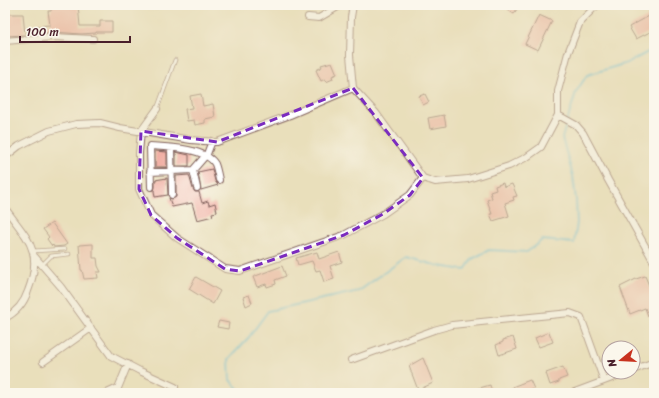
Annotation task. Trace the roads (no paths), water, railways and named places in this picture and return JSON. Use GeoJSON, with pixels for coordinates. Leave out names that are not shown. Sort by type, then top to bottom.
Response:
{"type":"FeatureCollection","features":[{"type":"Feature","properties":{"kind":"street"},"geometry":{"type":"LineString","coordinates":[[308,17],[319,18],[341,5]]}},
{"type":"Feature","properties":{"kind":"street"},"geometry":{"type":"LineString","coordinates":[[353,5],[351,17],[350,55],[354,88],[376,113],[423,178],[435,182],[468,179],[509,166],[527,158],[541,147],[558,115],[558,91],[568,53],[580,22],[597,5]]}},
{"type":"Feature","properties":{"kind":"street"},"geometry":{"type":"LineString","coordinates":[[5,41],[53,37],[93,39]]}},
{"type":"Feature","properties":{"kind":"street"},"geometry":{"type":"LineString","coordinates":[[5,157],[19,146],[49,131],[76,124],[100,123],[191,140],[217,142],[290,115],[354,88]]}},
{"type":"Feature","properties":{"kind":"street"},"geometry":{"type":"LineString","coordinates":[[157,109],[141,131],[138,189],[151,215],[177,238],[225,268],[240,271],[344,235],[383,214],[410,195],[423,178]]}},
{"type":"Feature","properties":{"kind":"street"},"geometry":{"type":"LineString","coordinates":[[558,115],[576,125],[583,134],[654,262]]}},
{"type":"Feature","properties":{"kind":"street"},"geometry":{"type":"LineString","coordinates":[[150,172],[193,170],[206,155],[212,141]]}},
{"type":"Feature","properties":{"kind":"street"},"geometry":{"type":"LineString","coordinates":[[151,187],[150,146],[206,155],[215,164],[219,180]]}},
{"type":"Feature","properties":{"kind":"street"},"geometry":{"type":"LineString","coordinates":[[170,148],[172,195]]}},
{"type":"Feature","properties":{"kind":"street"},"geometry":{"type":"LineString","coordinates":[[193,170],[197,188]]}},
{"type":"Feature","properties":{"kind":"street"},"geometry":{"type":"LineString","coordinates":[[5,208],[28,240],[34,254],[61,287],[111,356],[175,387]]}},
{"type":"Feature","properties":{"kind":"street"},"geometry":{"type":"LineString","coordinates":[[5,318],[15,312],[22,304],[32,279],[34,254]]}},
{"type":"Feature","properties":{"kind":"street"},"geometry":{"type":"LineString","coordinates":[[351,360],[452,325],[570,313],[581,318],[604,381],[585,391],[572,393]]}},
{"type":"Feature","properties":{"kind":"street"},"geometry":{"type":"LineString","coordinates":[[44,362],[91,328]]}},
{"type":"Feature","properties":{"kind":"street"},"geometry":{"type":"LineString","coordinates":[[641,367],[654,362]]}},
{"type":"Feature","properties":{"kind":"street"},"geometry":{"type":"LineString","coordinates":[[107,393],[118,388],[128,364]]}},
{"type":"Feature","properties":{"kind":"lane"},"geometry":{"type":"LineString","coordinates":[[157,109],[175,60]]}},
{"type":"Feature","properties":{"kind":"lane"},"geometry":{"type":"LineString","coordinates":[[34,254],[65,249]]}},
{"type":"Feature","properties":{"kind":"lane"},"geometry":{"type":"LineString","coordinates":[[42,265],[51,256],[69,254]]}},
{"type":"Feature","properties":{"kind":"waterway"},"geometry":{"type":"LineString","coordinates":[[242,393],[230,380],[229,359],[249,337],[268,311],[359,291],[406,257],[439,266],[465,270],[472,259],[489,250],[527,252],[542,240],[574,243],[577,223],[576,200],[573,176],[562,138],[576,92],[587,75],[627,63],[654,49]]}}]}
